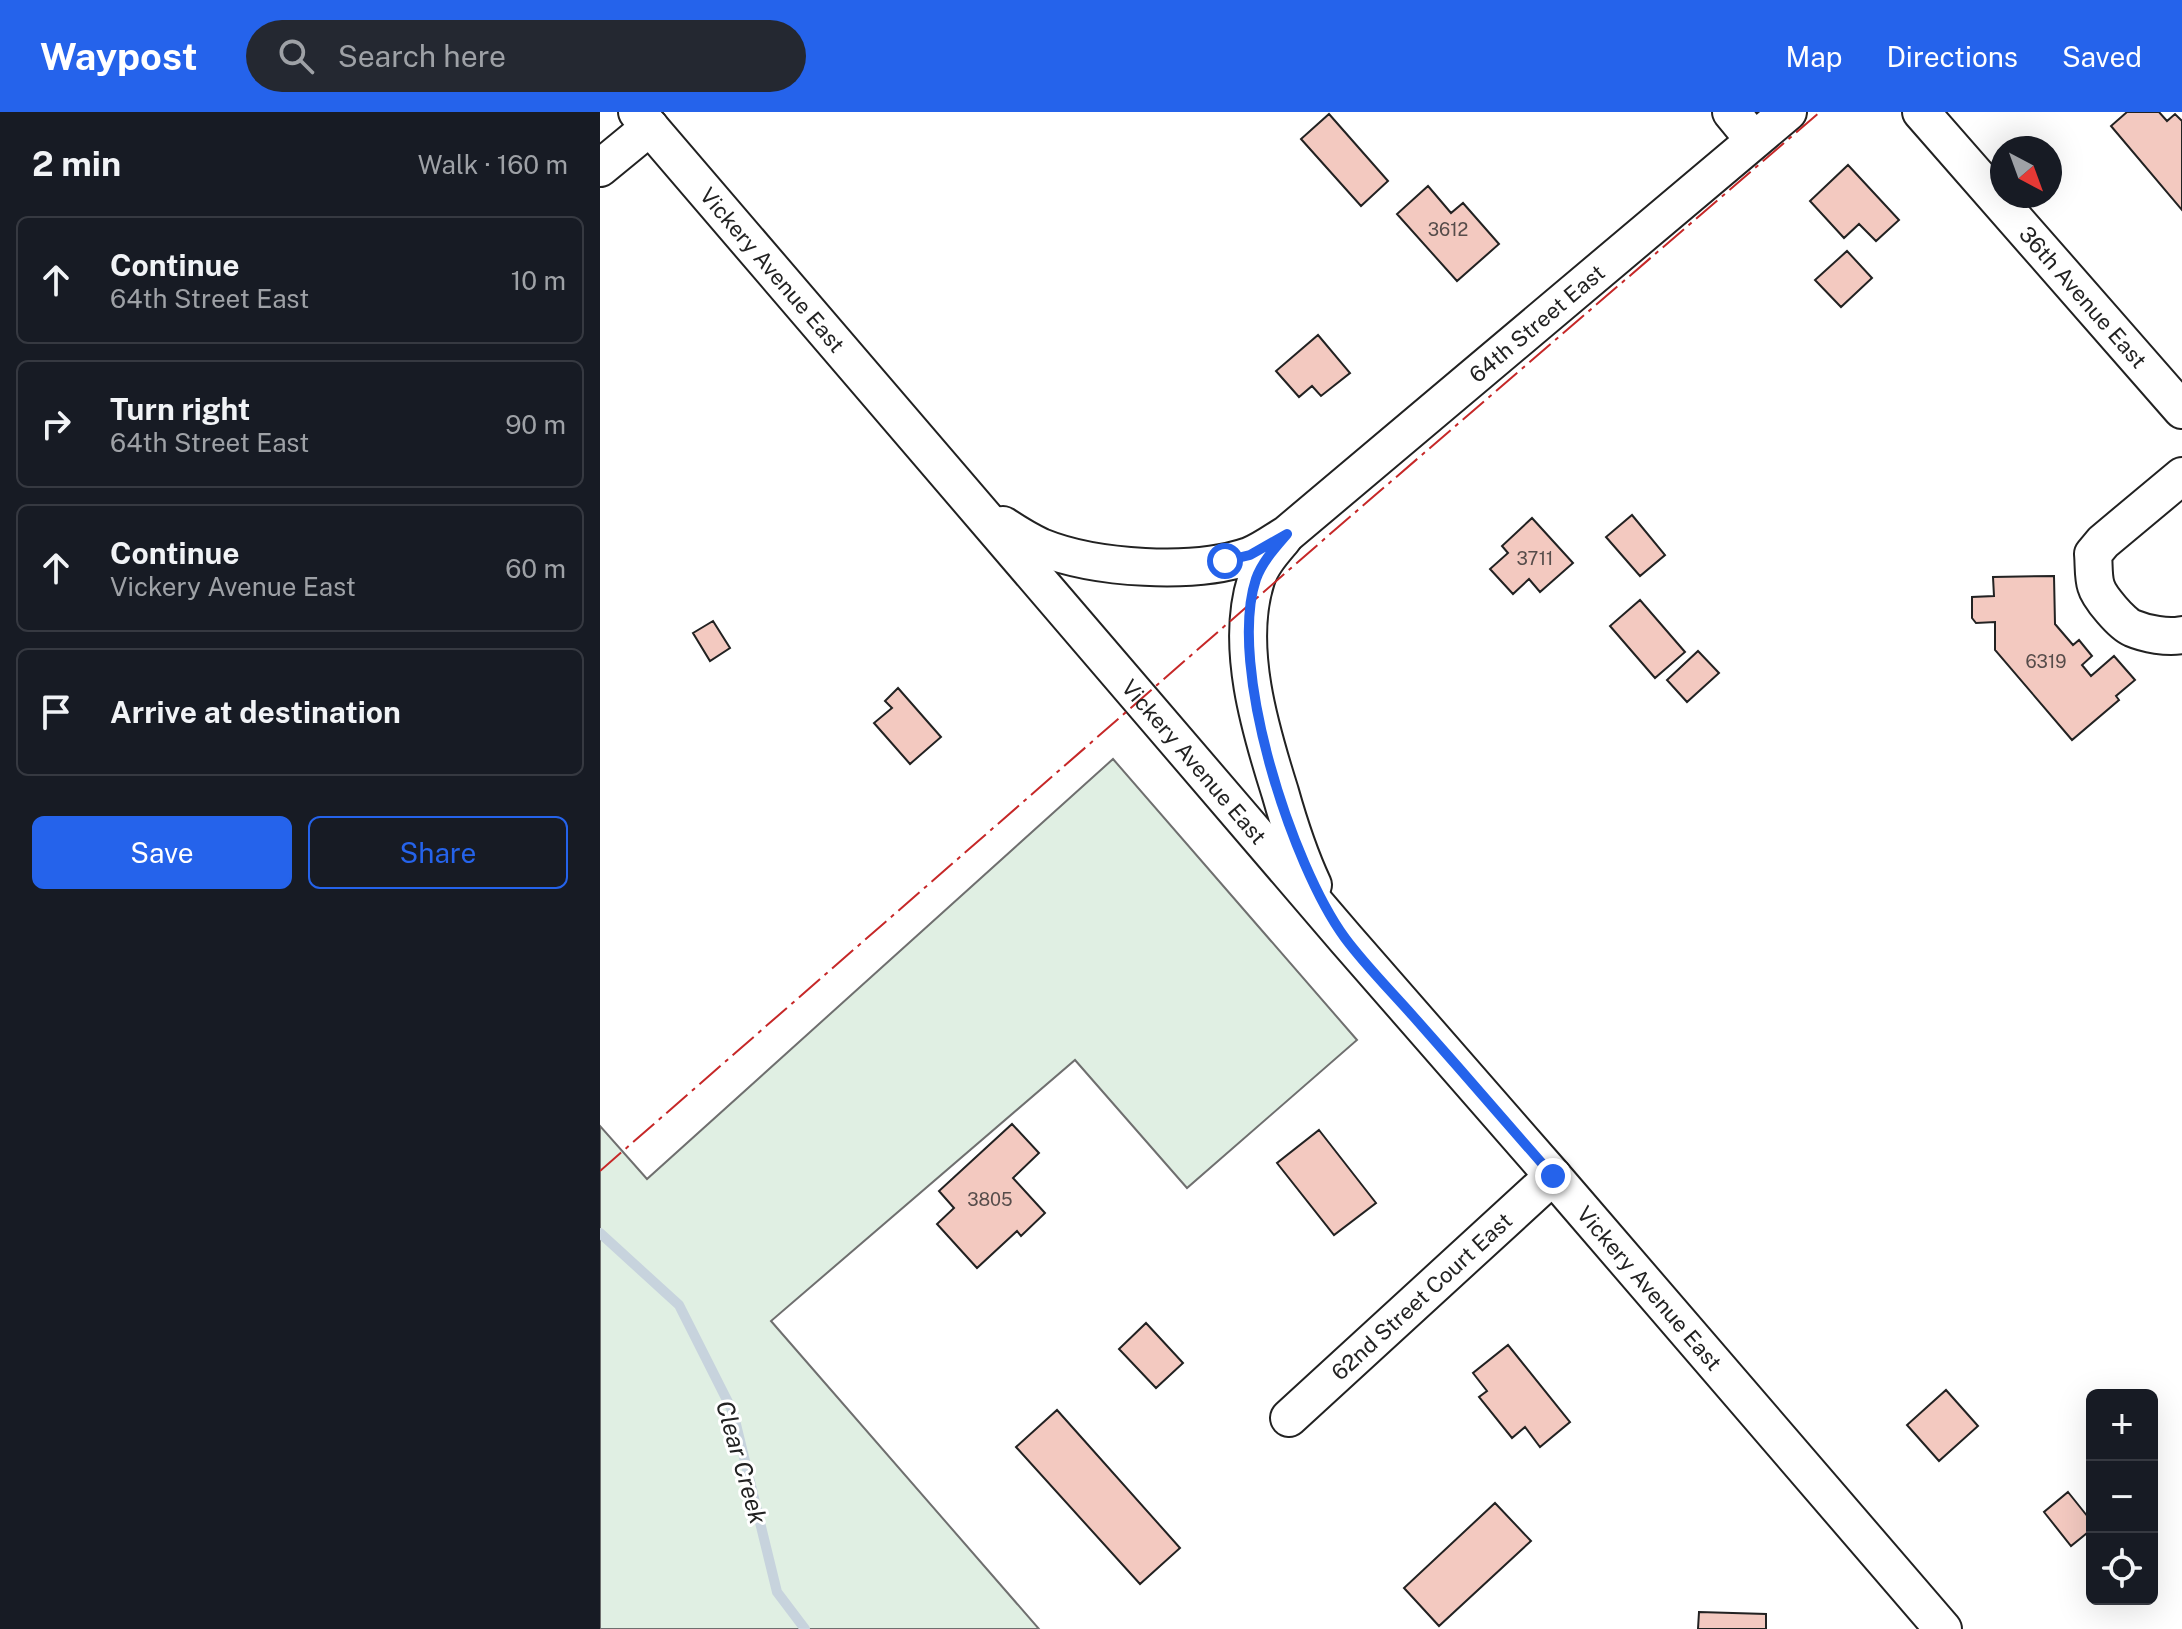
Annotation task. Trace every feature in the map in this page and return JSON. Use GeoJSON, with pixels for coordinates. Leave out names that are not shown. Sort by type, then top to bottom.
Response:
{"type":"FeatureCollection","features":[{"type":"Feature","properties":{"kind":"street"},"geometry":{"type":"LineString","coordinates":[[1731,112],[1754,140]]}},
{"type":"Feature","properties":{"kind":"street","name":"64th Street East"},"geometry":{"type":"LineString","coordinates":[[973,503],[999,523],[1041,547],[1088,560],[1173,566],[1225,561],[1250,555],[1287,534],[1788,112]]}},
{"type":"Feature","properties":{"kind":"street","name":"36th Avenue East"},"geometry":{"type":"LineString","coordinates":[[1921,112],[2182,410]]}},
{"type":"Feature","properties":{"kind":"street"},"geometry":{"type":"LineString","coordinates":[[600,168],[644,120]]}},
{"type":"Feature","properties":{"kind":"street","name":"Vickery Avenue East"},"geometry":{"type":"LineString","coordinates":[[644,120],[1943,1629]]}},
{"type":"Feature","properties":{"kind":"street"},"geometry":{"type":"LineString","coordinates":[[2182,476],[2103,542],[2093,554],[2096,587],[2129,628],[2177,637],[2182,635]]}},
{"type":"Feature","properties":{"kind":"street","name":"64th Street East"},"geometry":{"type":"LineString","coordinates":[[1287,534],[1261,569],[1253,595],[1249,640],[1256,706],[1299,851],[1316,890],[1346,939]]}},
{"type":"Feature","properties":{"kind":"street","name":"62nd Street Court East"},"geometry":{"type":"LineString","coordinates":[[1289,1418],[1553,1176]]}},
{"type":"Feature","properties":{"kind":"green space"},"geometry":{"type":"Polygon","coordinates":[[[1113,759],[1357,1040],[1187,1188],[1075,1060],[771,1321],[1039,1629],[600,1629],[600,1126],[647,1179],[1113,759]]]}},
{"type":"Feature","properties":{"kind":"building"},"geometry":{"type":"Polygon","coordinates":[[[2127,112],[2159,112],[2167,121],[2175,114],[2182,121],[2182,210],[2111,126],[2127,112]]]}},
{"type":"Feature","properties":{"kind":"building"},"geometry":{"type":"Polygon","coordinates":[[[1329,114],[1388,181],[1361,206],[1301,139],[1329,114]]]}},
{"type":"Feature","properties":{"kind":"building"},"geometry":{"type":"Polygon","coordinates":[[[1848,165],[1899,220],[1876,241],[1859,224],[1844,238],[1810,201],[1848,165]]]}},
{"type":"Feature","properties":{"kind":"building"},"geometry":{"type":"Polygon","coordinates":[[[1428,186],[1451,213],[1463,203],[1499,244],[1457,281],[1397,214],[1428,186]]]}},
{"type":"Feature","properties":{"kind":"building"},"geometry":{"type":"Polygon","coordinates":[[[1847,251],[1872,278],[1841,307],[1815,280],[1847,251]]]}},
{"type":"Feature","properties":{"kind":"building"},"geometry":{"type":"Polygon","coordinates":[[[1318,335],[1350,373],[1321,396],[1312,386],[1299,397],[1276,371],[1318,335]]]}},
{"type":"Feature","properties":{"kind":"building"},"geometry":{"type":"Polygon","coordinates":[[[1632,515],[1665,555],[1640,576],[1606,537],[1632,515]]]}},
{"type":"Feature","properties":{"kind":"building"},"geometry":{"type":"Polygon","coordinates":[[[1532,518],[1573,563],[1540,592],[1529,579],[1513,594],[1490,569],[1508,553],[1502,546],[1532,518]]]}},
{"type":"Feature","properties":{"kind":"building"},"geometry":{"type":"Polygon","coordinates":[[[2054,576],[2055,624],[2073,645],[2079,640],[2092,656],[2082,665],[2091,676],[2114,656],[2135,680],[2116,696],[2119,700],[2072,740],[1995,650],[1995,622],[1976,623],[1972,618],[1972,597],[1994,596],[1993,577],[2054,576]]]}},
{"type":"Feature","properties":{"kind":"building"},"geometry":{"type":"Polygon","coordinates":[[[1640,600],[1685,652],[1655,678],[1610,626],[1640,600]]]}},
{"type":"Feature","properties":{"kind":"building"},"geometry":{"type":"Polygon","coordinates":[[[713,621],[730,648],[710,661],[693,633],[713,621]]]}},
{"type":"Feature","properties":{"kind":"building"},"geometry":{"type":"Polygon","coordinates":[[[1698,651],[1719,673],[1687,702],[1667,680],[1698,651]]]}},
{"type":"Feature","properties":{"kind":"building"},"geometry":{"type":"Polygon","coordinates":[[[898,688],[941,737],[910,764],[874,723],[892,708],[885,701],[898,688]]]}},
{"type":"Feature","properties":{"kind":"building"},"geometry":{"type":"Polygon","coordinates":[[[1012,1124],[1039,1153],[1013,1178],[1045,1213],[1021,1236],[1017,1231],[977,1268],[937,1224],[954,1208],[939,1191],[1012,1124]]]}},
{"type":"Feature","properties":{"kind":"building"},"geometry":{"type":"Polygon","coordinates":[[[1319,1130],[1376,1203],[1334,1235],[1277,1163],[1319,1130]]]}},
{"type":"Feature","properties":{"kind":"building"},"geometry":{"type":"Polygon","coordinates":[[[1146,1323],[1183,1363],[1156,1388],[1119,1349],[1146,1323]]]}},
{"type":"Feature","properties":{"kind":"building"},"geometry":{"type":"Polygon","coordinates":[[[1508,1345],[1570,1422],[1540,1447],[1525,1427],[1512,1438],[1479,1397],[1487,1391],[1473,1373],[1508,1345]]]}},
{"type":"Feature","properties":{"kind":"building"},"geometry":{"type":"Polygon","coordinates":[[[1946,1390],[1978,1426],[1939,1461],[1907,1425],[1946,1390]]]}},
{"type":"Feature","properties":{"kind":"building"},"geometry":{"type":"Polygon","coordinates":[[[1057,1410],[1180,1548],[1140,1584],[1016,1447],[1057,1410]]]}},
{"type":"Feature","properties":{"kind":"building"},"geometry":{"type":"Polygon","coordinates":[[[2068,1492],[2086,1514],[2086,1534],[2071,1546],[2044,1512],[2068,1492]]]}},
{"type":"Feature","properties":{"kind":"building"},"geometry":{"type":"Polygon","coordinates":[[[1495,1503],[1531,1541],[1439,1626],[1404,1588],[1495,1503]]]}},
{"type":"Feature","properties":{"kind":"building"},"geometry":{"type":"Polygon","coordinates":[[[1699,1612],[1766,1614],[1766,1629],[1698,1629],[1699,1612]]]}},
{"type":"Feature","properties":{"kind":"waterway","name":"Clear Creek"},"geometry":{"type":"LineString","coordinates":[[600,1233],[679,1305],[733,1412],[777,1592],[805,1629]]}},
{"type":"Feature","properties":{"kind":"power"},"geometry":{"type":"LineString","coordinates":[[600,1171],[1337,528],[1820,112]]}},
{"type":"Feature","properties":{"kind":"route"},"geometry":{"type":"LineString","coordinates":[[1225,561],[1263,550],[1287,534],[1268,557],[1256,580],[1249,615],[1251,671],[1267,751],[1289,821],[1307,873],[1327,911],[1346,939],[1553,1176]]}}]}
